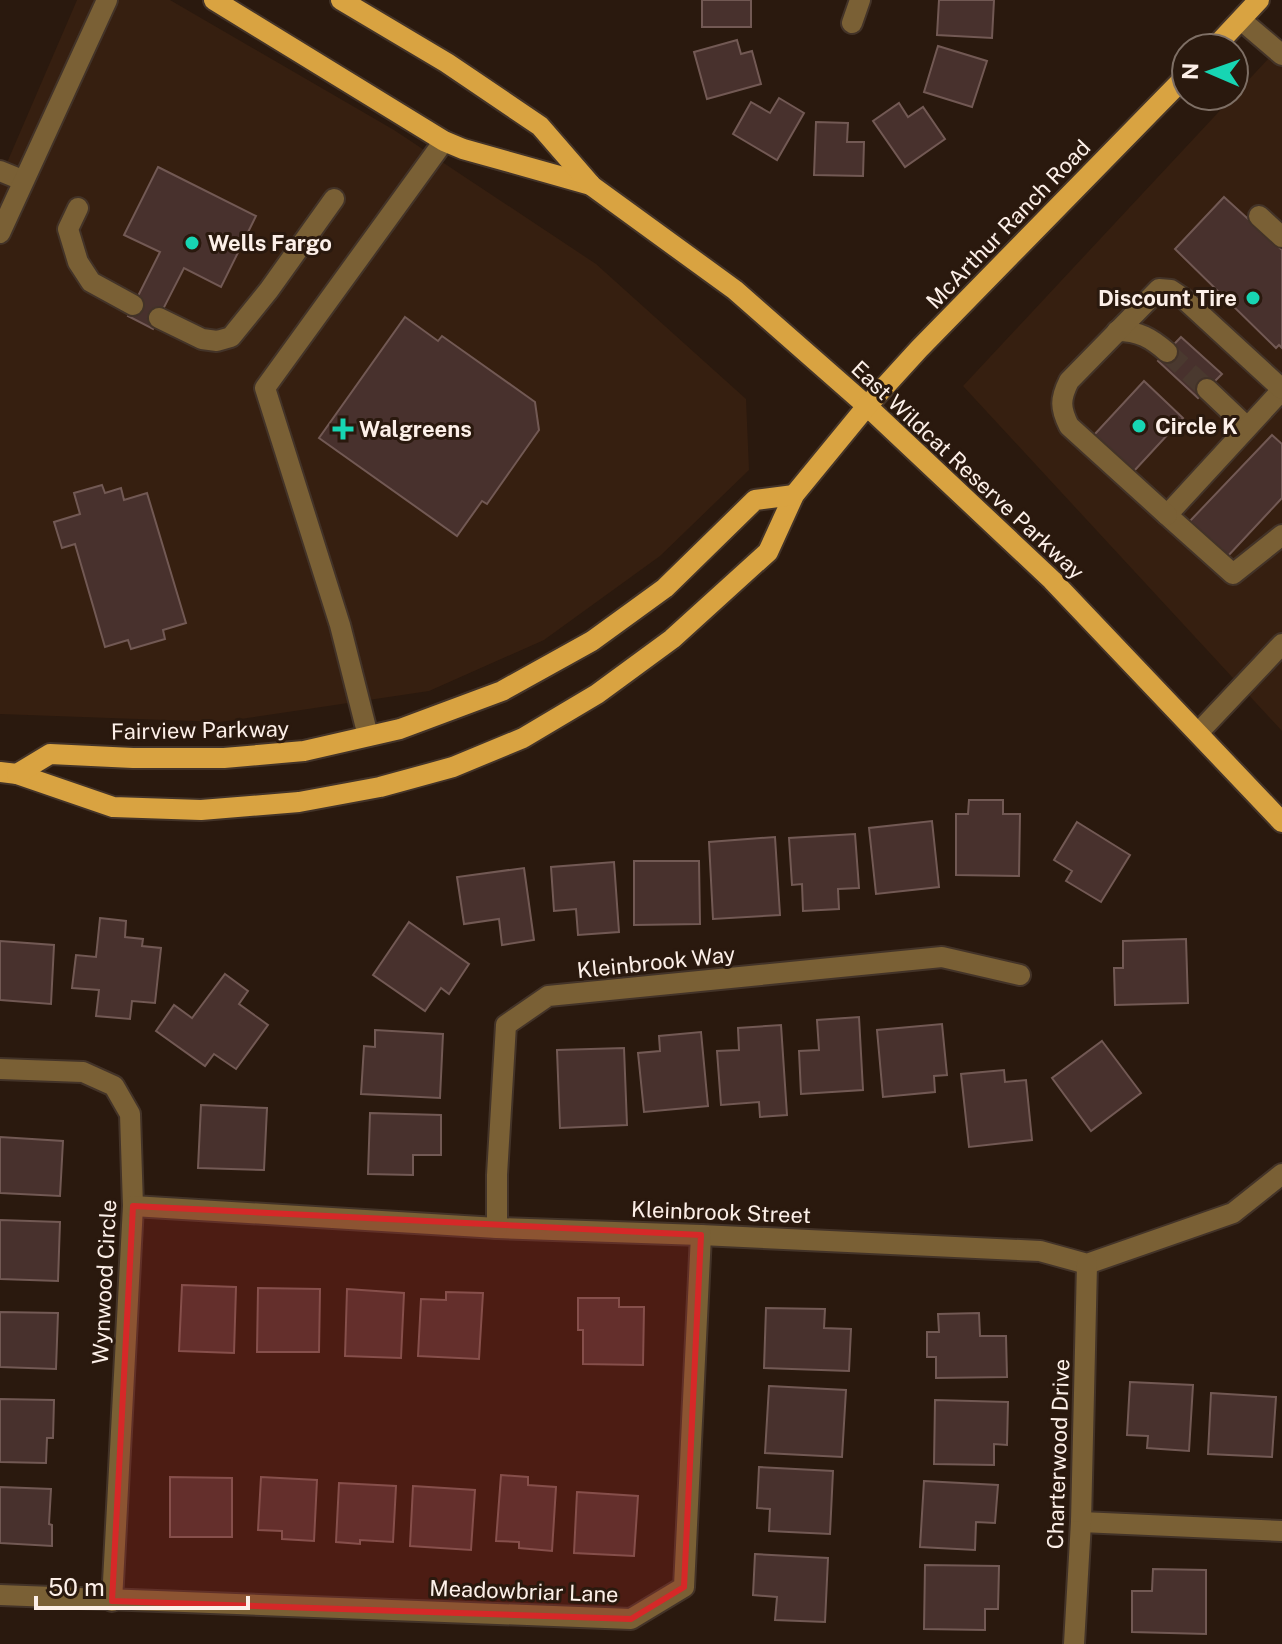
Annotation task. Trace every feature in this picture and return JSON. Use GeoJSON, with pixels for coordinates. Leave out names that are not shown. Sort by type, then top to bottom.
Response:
{"type":"FeatureCollection","features":[{"type":"Feature","properties":{"kind":"main road","name":"East Wildcat Reserve Parkway"},"geometry":{"type":"LineString","coordinates":[[214,0],[444,141],[592,186]]}},
{"type":"Feature","properties":{"kind":"main road","name":"East Wildcat Reserve Parkway"},"geometry":{"type":"LineString","coordinates":[[341,0],[447,63],[540,126],[592,186],[735,290],[867,406],[1052,580],[1282,822]]}},
{"type":"Feature","properties":{"kind":"main road"},"geometry":{"type":"LineString","coordinates":[[1229,32],[1259,0]]}},
{"type":"Feature","properties":{"kind":"main road","name":"McArthur Ranch Road"},"geometry":{"type":"LineString","coordinates":[[867,406],[1170,92]]}},
{"type":"Feature","properties":{"kind":"main road","name":"Fairview Parkway"},"geometry":{"type":"LineString","coordinates":[[8,773],[113,807],[201,810],[299,802],[380,787],[453,767],[523,738],[597,694],[672,639],[768,552],[794,495],[867,406]]}},
{"type":"Feature","properties":{"kind":"main road","name":"Fairview Parkway"},"geometry":{"type":"LineString","coordinates":[[8,773],[50,754],[224,758],[304,751],[400,729],[502,691],[592,641],[665,588],[755,500],[794,495]]}},
{"type":"Feature","properties":{"kind":"street"},"geometry":{"type":"LineString","coordinates":[[0,233],[107,0]]}},
{"type":"Feature","properties":{"kind":"street"},"geometry":{"type":"LineString","coordinates":[[852,23],[860,0]]}},
{"type":"Feature","properties":{"kind":"street"},"geometry":{"type":"LineString","coordinates":[[1241,20],[1282,55]]}},
{"type":"Feature","properties":{"kind":"street"},"geometry":{"type":"LineString","coordinates":[[368,736],[340,625],[265,388],[444,141]]}},
{"type":"Feature","properties":{"kind":"street"},"geometry":{"type":"LineString","coordinates":[[0,171],[22,180]]}},
{"type":"Feature","properties":{"kind":"street"},"geometry":{"type":"LineString","coordinates":[[159,318],[202,339],[217,341],[231,337],[334,199]]}},
{"type":"Feature","properties":{"kind":"street"},"geometry":{"type":"LineString","coordinates":[[78,208],[68,229],[78,262],[91,282],[133,305]]}},
{"type":"Feature","properties":{"kind":"street"},"geometry":{"type":"LineString","coordinates":[[1259,216],[1282,237]]}},
{"type":"Feature","properties":{"kind":"street"},"geometry":{"type":"LineString","coordinates":[[1167,515],[1282,390],[1183,298],[1171,290],[1159,289],[1069,381],[1061,397],[1062,411],[1069,426],[1167,515],[1233,574],[1282,535]]}},
{"type":"Feature","properties":{"kind":"street"},"geometry":{"type":"LineString","coordinates":[[1117,331],[1131,331],[1149,337],[1167,352]]}},
{"type":"Feature","properties":{"kind":"street"},"geometry":{"type":"LineString","coordinates":[[1207,389],[1247,427]]}},
{"type":"Feature","properties":{"kind":"street"},"geometry":{"type":"LineString","coordinates":[[1198,733],[1282,644]]}},
{"type":"Feature","properties":{"kind":"street","name":"Kleinbrook Way"},"geometry":{"type":"LineString","coordinates":[[497,1228],[506,1025],[548,996],[942,957],[1020,975]]}},
{"type":"Feature","properties":{"kind":"street","name":"Wynwood Circle"},"geometry":{"type":"LineString","coordinates":[[0,1069],[83,1072],[114,1086],[130,1114],[133,1206],[112,1601]]}},
{"type":"Feature","properties":{"kind":"street"},"geometry":{"type":"LineString","coordinates":[[1087,1264],[1233,1213],[1282,1174]]}},
{"type":"Feature","properties":{"kind":"street","name":"Kleinbrook Street"},"geometry":{"type":"LineString","coordinates":[[133,1206],[497,1228],[1040,1251],[1087,1264]]}},
{"type":"Feature","properties":{"kind":"street","name":"Meadowbriar Lane"},"geometry":{"type":"LineString","coordinates":[[0,1595],[631,1619],[684,1587],[701,1235]]}},
{"type":"Feature","properties":{"kind":"street","name":"Charterwood Drive"},"geometry":{"type":"LineString","coordinates":[[1074,1644],[1081,1522],[1087,1264]]}},
{"type":"Feature","properties":{"kind":"street"},"geometry":{"type":"LineString","coordinates":[[1081,1522],[1282,1531]]}},
{"type":"Feature","properties":{"kind":"highlighted area"},"geometry":{"type":"Polygon","coordinates":[[[133,1206],[701,1235],[684,1587],[631,1619],[112,1601],[133,1206]]]}},
{"type":"Feature","properties":{"kind":"shaded area"},"geometry":{"type":"Polygon","coordinates":[[[77,0],[170,0],[394,130],[596,264],[746,399],[749,470],[660,556],[544,640],[429,691],[220,722],[0,714],[0,179],[77,0]]]}},
{"type":"Feature","properties":{"kind":"shaded area"},"geometry":{"type":"Polygon","coordinates":[[[1282,44],[1282,731],[963,386],[1219,112],[1250,112],[1250,78],[1282,44]]]}},
{"type":"Feature","properties":{"kind":"building"},"geometry":{"type":"Polygon","coordinates":[[[702,0],[751,0],[751,27],[702,27],[702,0]]]}},
{"type":"Feature","properties":{"kind":"building"},"geometry":{"type":"Polygon","coordinates":[[[939,0],[994,0],[992,38],[937,35],[939,0]]]}},
{"type":"Feature","properties":{"kind":"building"},"geometry":{"type":"Polygon","coordinates":[[[737,40],[741,54],[752,51],[761,84],[707,99],[694,52],[737,40]]]}},
{"type":"Feature","properties":{"kind":"building"},"geometry":{"type":"Polygon","coordinates":[[[938,46],[987,61],[972,107],[924,92],[938,46]]]}},
{"type":"Feature","properties":{"kind":"building"},"geometry":{"type":"Polygon","coordinates":[[[779,98],[804,113],[777,160],[733,134],[751,102],[770,113],[779,98]]]}},
{"type":"Feature","properties":{"kind":"building"},"geometry":{"type":"Polygon","coordinates":[[[899,103],[908,117],[923,107],[945,139],[905,167],[873,121],[899,103]]]}},
{"type":"Feature","properties":{"kind":"building"},"geometry":{"type":"Polygon","coordinates":[[[816,122],[848,123],[847,142],[864,142],[863,176],[814,175],[816,122]]]}},
{"type":"Feature","properties":{"kind":"building","name":"Wells Fargo"},"geometry":{"type":"Polygon","coordinates":[[[158,167],[256,216],[221,287],[184,268],[153,329],[128,316],[160,252],[124,235],[158,167]]]}},
{"type":"Feature","properties":{"kind":"building","name":"Discount Tire"},"geometry":{"type":"Polygon","coordinates":[[[1224,197],[1282,250],[1282,348],[1279,345],[1276,348],[1175,249],[1224,197]]]}},
{"type":"Feature","properties":{"kind":"building","name":"Walgreens"},"geometry":{"type":"Polygon","coordinates":[[[405,317],[438,341],[442,336],[535,402],[539,430],[487,504],[482,501],[457,536],[319,438],[405,317]]]}},
{"type":"Feature","properties":{"kind":"building"},"geometry":{"type":"Polygon","coordinates":[[[1181,337],[1222,374],[1198,398],[1158,361],[1181,337]]]}},
{"type":"Feature","properties":{"kind":"building","name":"Circle K"},"geometry":{"type":"Polygon","coordinates":[[[1144,381],[1183,418],[1134,471],[1094,435],[1144,381]]]}},
{"type":"Feature","properties":{"kind":"building","name":"Circle K"},"geometry":{"type":"Polygon","coordinates":[[[1272,435],[1282,444],[1282,498],[1227,557],[1189,522],[1272,435]]]}},
{"type":"Feature","properties":{"kind":"building"},"geometry":{"type":"Polygon","coordinates":[[[102,485],[105,493],[121,488],[124,500],[147,493],[186,623],[163,630],[165,639],[131,649],[128,640],[105,647],[75,544],[62,548],[54,522],[80,514],[74,493],[102,485]]]}},
{"type":"Feature","properties":{"kind":"building"},"geometry":{"type":"Polygon","coordinates":[[[969,800],[1003,800],[1003,814],[1020,814],[1019,876],[956,875],[956,814],[968,814],[969,800]]]}},
{"type":"Feature","properties":{"kind":"building"},"geometry":{"type":"Polygon","coordinates":[[[932,821],[939,887],[876,894],[869,828],[932,821]]]}},
{"type":"Feature","properties":{"kind":"building"},"geometry":{"type":"Polygon","coordinates":[[[1077,822],[1130,855],[1101,902],[1066,881],[1072,871],[1054,860],[1077,822]]]}},
{"type":"Feature","properties":{"kind":"building"},"geometry":{"type":"Polygon","coordinates":[[[855,834],[859,888],[838,889],[839,909],[803,911],[802,884],[792,885],[789,838],[855,834]]]}},
{"type":"Feature","properties":{"kind":"building"},"geometry":{"type":"Polygon","coordinates":[[[775,837],[780,915],[713,919],[709,842],[775,837]]]}},
{"type":"Feature","properties":{"kind":"building"},"geometry":{"type":"Polygon","coordinates":[[[634,861],[699,861],[700,924],[634,925],[634,861]]]}},
{"type":"Feature","properties":{"kind":"building"},"geometry":{"type":"Polygon","coordinates":[[[614,862],[619,932],[578,935],[576,909],[554,911],[551,867],[614,862]]]}},
{"type":"Feature","properties":{"kind":"building"},"geometry":{"type":"Polygon","coordinates":[[[524,868],[534,940],[502,945],[499,919],[464,924],[457,877],[524,868]]]}},
{"type":"Feature","properties":{"kind":"building"},"geometry":{"type":"Polygon","coordinates":[[[100,918],[126,921],[125,937],[143,939],[142,946],[161,948],[155,1003],[132,1001],[130,1019],[96,1016],[99,990],[72,988],[76,955],[96,957],[100,918]]]}},
{"type":"Feature","properties":{"kind":"building"},"geometry":{"type":"Polygon","coordinates":[[[409,922],[469,964],[449,994],[441,988],[425,1011],[373,975],[409,922]]]}},
{"type":"Feature","properties":{"kind":"building"},"geometry":{"type":"Polygon","coordinates":[[[1186,939],[1188,1003],[1115,1005],[1114,968],[1123,968],[1123,941],[1186,939]]]}},
{"type":"Feature","properties":{"kind":"building"},"geometry":{"type":"Polygon","coordinates":[[[0,941],[54,945],[51,1004],[0,1000],[0,941]]]}},
{"type":"Feature","properties":{"kind":"building"},"geometry":{"type":"Polygon","coordinates":[[[225,974],[248,991],[239,1004],[268,1025],[236,1069],[214,1054],[205,1066],[156,1031],[174,1005],[192,1018],[225,974]]]}},
{"type":"Feature","properties":{"kind":"building"},"geometry":{"type":"Polygon","coordinates":[[[859,1017],[863,1090],[801,1094],[799,1051],[819,1050],[817,1020],[859,1017]]]}},
{"type":"Feature","properties":{"kind":"building"},"geometry":{"type":"Polygon","coordinates":[[[942,1024],[947,1075],[934,1076],[935,1092],[883,1097],[877,1030],[942,1024]]]}},
{"type":"Feature","properties":{"kind":"building"},"geometry":{"type":"Polygon","coordinates":[[[781,1025],[787,1115],[760,1117],[759,1102],[721,1105],[717,1051],[739,1050],[738,1028],[781,1025]]]}},
{"type":"Feature","properties":{"kind":"building"},"geometry":{"type":"Polygon","coordinates":[[[375,1030],[443,1034],[440,1098],[361,1094],[364,1046],[375,1047],[375,1030]]]}},
{"type":"Feature","properties":{"kind":"building"},"geometry":{"type":"Polygon","coordinates":[[[701,1032],[708,1106],[644,1112],[638,1053],[660,1051],[659,1036],[701,1032]]]}},
{"type":"Feature","properties":{"kind":"building"},"geometry":{"type":"Polygon","coordinates":[[[1102,1041],[1141,1093],[1091,1131],[1052,1078],[1102,1041]]]}},
{"type":"Feature","properties":{"kind":"building"},"geometry":{"type":"Polygon","coordinates":[[[624,1048],[627,1125],[560,1128],[557,1050],[624,1048]]]}},
{"type":"Feature","properties":{"kind":"building"},"geometry":{"type":"Polygon","coordinates":[[[1004,1070],[1005,1082],[1026,1080],[1032,1140],[969,1147],[961,1074],[1004,1070]]]}},
{"type":"Feature","properties":{"kind":"building"},"geometry":{"type":"Polygon","coordinates":[[[201,1105],[267,1108],[264,1170],[198,1168],[201,1105]]]}},
{"type":"Feature","properties":{"kind":"building"},"geometry":{"type":"Polygon","coordinates":[[[370,1113],[441,1115],[441,1155],[413,1155],[413,1175],[368,1174],[370,1113]]]}},
{"type":"Feature","properties":{"kind":"building"},"geometry":{"type":"Polygon","coordinates":[[[0,1137],[63,1141],[60,1196],[0,1193],[0,1137]]]}},
{"type":"Feature","properties":{"kind":"building"},"geometry":{"type":"Polygon","coordinates":[[[0,1220],[60,1222],[58,1281],[0,1279],[0,1220]]]}},
{"type":"Feature","properties":{"kind":"building"},"geometry":{"type":"Polygon","coordinates":[[[182,1285],[236,1287],[234,1353],[179,1351],[182,1285]]]}},
{"type":"Feature","properties":{"kind":"building"},"geometry":{"type":"Polygon","coordinates":[[[258,1288],[320,1289],[319,1352],[257,1352],[258,1288]]]}},
{"type":"Feature","properties":{"kind":"building"},"geometry":{"type":"Polygon","coordinates":[[[347,1289],[404,1293],[401,1358],[345,1356],[347,1289]]]}},
{"type":"Feature","properties":{"kind":"building"},"geometry":{"type":"Polygon","coordinates":[[[446,1292],[483,1293],[479,1359],[418,1356],[421,1299],[446,1300],[446,1292]]]}},
{"type":"Feature","properties":{"kind":"building"},"geometry":{"type":"Polygon","coordinates":[[[578,1298],[619,1298],[619,1307],[644,1307],[643,1365],[583,1364],[583,1330],[578,1330],[578,1298]]]}},
{"type":"Feature","properties":{"kind":"building"},"geometry":{"type":"Polygon","coordinates":[[[766,1308],[825,1309],[824,1328],[851,1329],[849,1371],[764,1368],[766,1308]]]}},
{"type":"Feature","properties":{"kind":"building"},"geometry":{"type":"Polygon","coordinates":[[[0,1312],[58,1313],[56,1369],[0,1367],[0,1312]]]}},
{"type":"Feature","properties":{"kind":"building"},"geometry":{"type":"Polygon","coordinates":[[[979,1313],[980,1336],[1006,1336],[1007,1377],[936,1378],[936,1357],[927,1357],[927,1332],[939,1332],[938,1314],[979,1313]]]}},
{"type":"Feature","properties":{"kind":"building"},"geometry":{"type":"Polygon","coordinates":[[[1130,1382],[1193,1385],[1189,1451],[1147,1448],[1148,1436],[1127,1435],[1130,1382]]]}},
{"type":"Feature","properties":{"kind":"building"},"geometry":{"type":"Polygon","coordinates":[[[769,1386],[846,1390],[842,1457],[765,1453],[769,1386]]]}},
{"type":"Feature","properties":{"kind":"building"},"geometry":{"type":"Polygon","coordinates":[[[1211,1393],[1276,1397],[1272,1457],[1208,1454],[1211,1393]]]}},
{"type":"Feature","properties":{"kind":"building"},"geometry":{"type":"Polygon","coordinates":[[[0,1399],[54,1400],[53,1438],[47,1438],[46,1463],[0,1462],[0,1399]]]}},
{"type":"Feature","properties":{"kind":"building"},"geometry":{"type":"Polygon","coordinates":[[[935,1400],[1008,1402],[1007,1445],[994,1444],[994,1465],[934,1464],[935,1400]]]}},
{"type":"Feature","properties":{"kind":"building"},"geometry":{"type":"Polygon","coordinates":[[[759,1467],[833,1471],[830,1534],[769,1531],[770,1509],[757,1508],[759,1467]]]}},
{"type":"Feature","properties":{"kind":"building"},"geometry":{"type":"Polygon","coordinates":[[[501,1475],[528,1477],[528,1485],[556,1487],[552,1551],[519,1548],[519,1542],[496,1541],[501,1475]]]}},
{"type":"Feature","properties":{"kind":"building"},"geometry":{"type":"Polygon","coordinates":[[[170,1477],[232,1478],[232,1537],[170,1537],[170,1477]]]}},
{"type":"Feature","properties":{"kind":"building"},"geometry":{"type":"Polygon","coordinates":[[[261,1477],[317,1480],[314,1541],[282,1539],[282,1531],[258,1530],[261,1477]]]}},
{"type":"Feature","properties":{"kind":"building"},"geometry":{"type":"Polygon","coordinates":[[[924,1481],[998,1485],[995,1523],[976,1522],[975,1550],[920,1547],[924,1481]]]}},
{"type":"Feature","properties":{"kind":"building"},"geometry":{"type":"Polygon","coordinates":[[[339,1483],[396,1486],[393,1542],[336,1542],[339,1483]]]}},
{"type":"Feature","properties":{"kind":"building"},"geometry":{"type":"Polygon","coordinates":[[[413,1486],[475,1490],[471,1550],[410,1546],[413,1486]]]}},
{"type":"Feature","properties":{"kind":"building"},"geometry":{"type":"Polygon","coordinates":[[[0,1487],[51,1489],[49,1524],[52,1525],[52,1546],[0,1543],[0,1487]]]}},
{"type":"Feature","properties":{"kind":"building"},"geometry":{"type":"Polygon","coordinates":[[[577,1492],[638,1496],[634,1556],[574,1553],[577,1492]]]}},
{"type":"Feature","properties":{"kind":"building"},"geometry":{"type":"Polygon","coordinates":[[[755,1554],[828,1558],[825,1622],[775,1620],[777,1597],[753,1595],[755,1554]]]}},
{"type":"Feature","properties":{"kind":"building"},"geometry":{"type":"Polygon","coordinates":[[[925,1565],[999,1566],[998,1609],[985,1609],[985,1630],[924,1629],[925,1565]]]}},
{"type":"Feature","properties":{"kind":"building"},"geometry":{"type":"Polygon","coordinates":[[[1153,1569],[1206,1570],[1206,1634],[1132,1632],[1132,1591],[1152,1591],[1153,1569]]]}},
{"type":"Feature","properties":{"kind":"tunnel"},"geometry":{"type":"LineString","coordinates":[[1167,352],[1207,389]]}},
{"type":"Feature","properties":{"kind":"place","name":"Wells Fargo"},"geometry":{"type":"Point","coordinates":[192,243]}},
{"type":"Feature","properties":{"kind":"place","name":"Discount Tire"},"geometry":{"type":"Point","coordinates":[1253,298]}},
{"type":"Feature","properties":{"kind":"place","name":"Circle K"},"geometry":{"type":"Point","coordinates":[1139,426]}},
{"type":"Feature","properties":{"kind":"place","name":"Walgreens"},"geometry":{"type":"Point","coordinates":[343,429]}}]}
